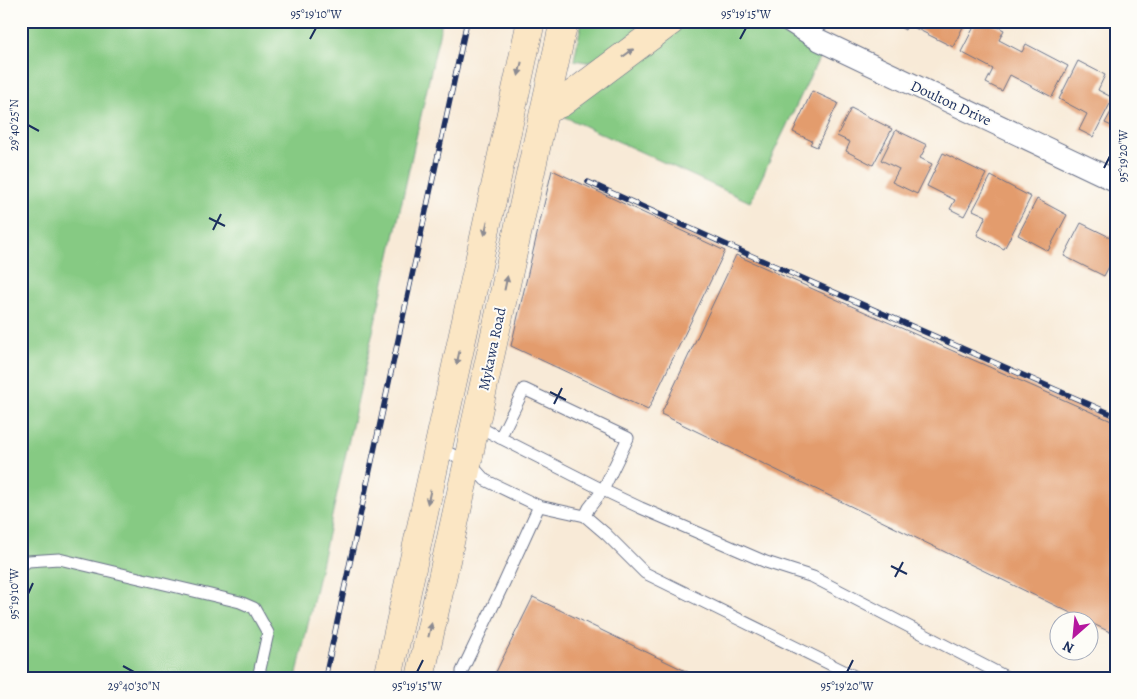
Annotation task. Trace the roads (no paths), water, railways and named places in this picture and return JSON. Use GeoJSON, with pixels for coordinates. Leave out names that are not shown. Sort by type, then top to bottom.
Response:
{"type":"FeatureCollection","features":[{"type":"Feature","properties":{"kind":"main road","name":"Mykawa Road"},"geometry":{"type":"LineString","coordinates":[[420,678],[564,21]]}},
{"type":"Feature","properties":{"kind":"main road"},"geometry":{"type":"LineString","coordinates":[[545,110],[562,103],[671,21]]}},
{"type":"Feature","properties":{"kind":"main road","name":"Mykawa Road"},"geometry":{"type":"LineString","coordinates":[[388,678],[531,22]]}},
{"type":"Feature","properties":{"kind":"main road"},"geometry":{"type":"LineString","coordinates":[[531,22],[544,44],[556,59],[569,70],[599,74]]}},
{"type":"Feature","properties":{"kind":"street","name":"Doulton Drive"},"geometry":{"type":"LineString","coordinates":[[789,21],[820,40],[1116,182]]}},
{"type":"Feature","properties":{"kind":"lane"},"geometry":{"type":"LineString","coordinates":[[500,438],[524,388],[628,438],[603,490],[585,516]]}},
{"type":"Feature","properties":{"kind":"lane"},"geometry":{"type":"LineString","coordinates":[[475,425],[603,490],[766,562],[813,578],[1008,678]]}},
{"type":"Feature","properties":{"kind":"lane"},"geometry":{"type":"LineString","coordinates":[[439,449],[468,461],[485,480],[539,506],[585,516],[645,573],[858,678]]}},
{"type":"Feature","properties":{"kind":"lane"},"geometry":{"type":"LineString","coordinates":[[462,678],[462,671],[539,506]]}},
{"type":"Feature","properties":{"kind":"lane"},"geometry":{"type":"LineString","coordinates":[[21,566],[28,561],[59,559],[240,602],[254,608],[268,634],[258,678]]}},
{"type":"Feature","properties":{"kind":"railway"},"geometry":{"type":"LineString","coordinates":[[325,678],[467,21]]}},
{"type":"Feature","properties":{"kind":"railway"},"geometry":{"type":"LineString","coordinates":[[588,182],[1116,416]]}}]}
